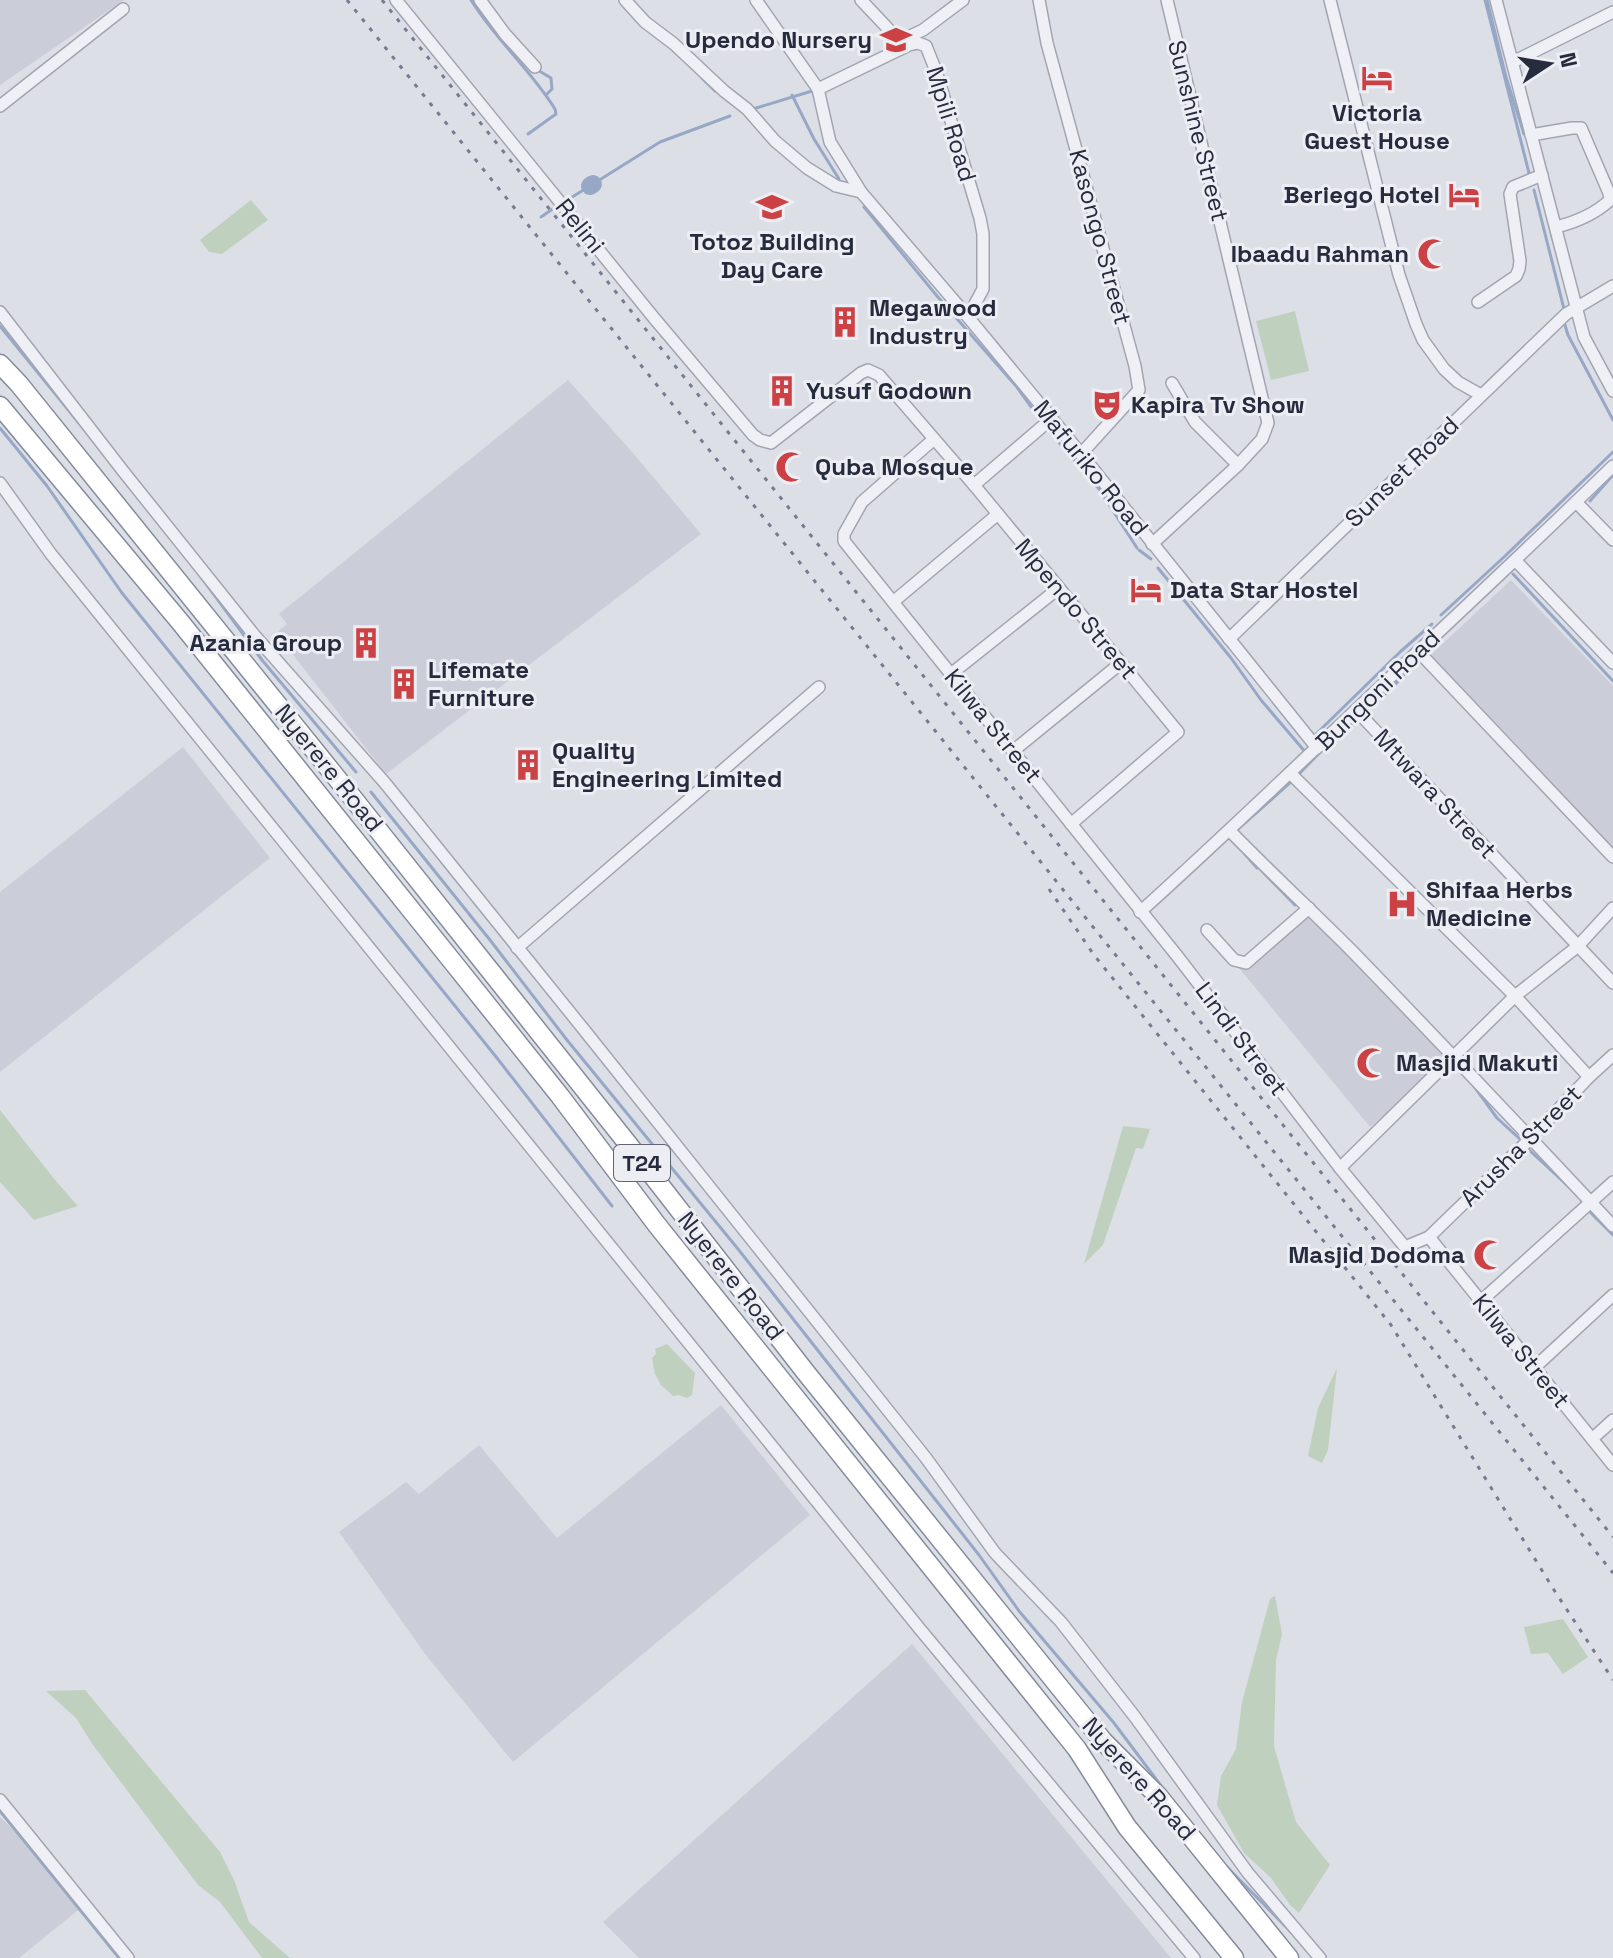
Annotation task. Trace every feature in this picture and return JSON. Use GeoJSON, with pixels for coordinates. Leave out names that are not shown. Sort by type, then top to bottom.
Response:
{"type":"FeatureCollection","features":[{"type":"Feature","properties":{"kind":"highway","name":"Nyerere Road"},"geometry":{"type":"LineString","coordinates":[[0,364],[358,804],[807,1374],[1103,1741],[1159,1797],[1289,1958]]}},
{"type":"Feature","properties":{"kind":"highway","name":"Nyerere Road"},"geometry":{"type":"LineString","coordinates":[[0,406],[181,623],[550,1083],[657,1225],[1077,1749],[1127,1827],[1234,1958]]}},
{"type":"Feature","properties":{"kind":"street","name":"Relini"},"geometry":{"type":"LineString","coordinates":[[396,0],[753,435],[771,443]]}},
{"type":"Feature","properties":{"kind":"street"},"geometry":{"type":"LineString","coordinates":[[480,0],[535,67]]}},
{"type":"Feature","properties":{"kind":"street","name":"Mafuriko Road"},"geometry":{"type":"LineString","coordinates":[[625,0],[645,22],[747,109],[775,141],[807,168],[836,186],[861,192]]}},
{"type":"Feature","properties":{"kind":"street"},"geometry":{"type":"LineString","coordinates":[[756,0],[817,88]]}},
{"type":"Feature","properties":{"kind":"street"},"geometry":{"type":"LineString","coordinates":[[861,0],[894,35],[904,39],[923,30],[963,0]]}},
{"type":"Feature","properties":{"kind":"street","name":"Kasongo Street"},"geometry":{"type":"LineString","coordinates":[[1039,0],[1047,43],[1139,390],[1081,454]]}},
{"type":"Feature","properties":{"kind":"street","name":"Sunshine Street"},"geometry":{"type":"LineString","coordinates":[[1152,544],[1238,465],[1262,439],[1268,423],[1167,0]]}},
{"type":"Feature","properties":{"kind":"street"},"geometry":{"type":"LineString","coordinates":[[1330,0],[1399,275],[1416,324],[1423,340],[1444,369],[1458,382],[1481,395]]}},
{"type":"Feature","properties":{"kind":"street"},"geometry":{"type":"LineString","coordinates":[[1496,0],[1584,337],[1613,391]]}},
{"type":"Feature","properties":{"kind":"street"},"geometry":{"type":"LineString","coordinates":[[0,106],[123,9]]}},
{"type":"Feature","properties":{"kind":"street"},"geometry":{"type":"LineString","coordinates":[[1513,62],[1613,12]]}},
{"type":"Feature","properties":{"kind":"street","name":"Mpili Road"},"geometry":{"type":"LineString","coordinates":[[817,88],[909,45],[918,43],[926,46],[983,234],[983,289],[968,317]]}},
{"type":"Feature","properties":{"kind":"street","name":"Mafuriko Road"},"geometry":{"type":"LineString","coordinates":[[817,88],[830,142],[861,192],[1081,454],[1317,748]]}},
{"type":"Feature","properties":{"kind":"street"},"geometry":{"type":"LineString","coordinates":[[1531,135],[1581,128],[1609,193],[1610,200],[1593,213],[1579,221],[1556,227]]}},
{"type":"Feature","properties":{"kind":"street"},"geometry":{"type":"LineString","coordinates":[[1478,302],[1516,276],[1520,261],[1510,194],[1513,187],[1542,175]]}},
{"type":"Feature","properties":{"kind":"street","name":"Sunset Road"},"geometry":{"type":"LineString","coordinates":[[1229,639],[1568,312],[1613,286]]}},
{"type":"Feature","properties":{"kind":"street"},"geometry":{"type":"LineString","coordinates":[[0,312],[255,636],[385,783],[926,1458],[995,1553],[1061,1622],[1135,1717],[1248,1873],[1320,1958]]}},
{"type":"Feature","properties":{"kind":"street","name":"Mpendo Street"},"geometry":{"type":"LineString","coordinates":[[771,443],[868,370],[879,375],[1178,732],[1071,824]]}},
{"type":"Feature","properties":{"kind":"street"},"geometry":{"type":"LineString","coordinates":[[1172,383],[1195,422],[1238,465]]}},
{"type":"Feature","properties":{"kind":"street"},"geometry":{"type":"LineString","coordinates":[[974,485],[1051,419]]}},
{"type":"Feature","properties":{"kind":"street","name":"Kilwa Street"},"geometry":{"type":"LineString","coordinates":[[934,439],[862,502],[844,534],[844,541],[1140,912]]}},
{"type":"Feature","properties":{"kind":"street","name":"Bungoni Road"},"geometry":{"type":"LineString","coordinates":[[1140,912],[1230,831],[1613,466]]}},
{"type":"Feature","properties":{"kind":"street"},"geometry":{"type":"LineString","coordinates":[[0,483],[51,554],[919,1628],[1194,1958]]}},
{"type":"Feature","properties":{"kind":"street"},"geometry":{"type":"LineString","coordinates":[[1576,502],[1613,540]]}},
{"type":"Feature","properties":{"kind":"street"},"geometry":{"type":"LineString","coordinates":[[893,602],[998,514]]}},
{"type":"Feature","properties":{"kind":"street"},"geometry":{"type":"LineString","coordinates":[[1516,561],[1613,663]]}},
{"type":"Feature","properties":{"kind":"street"},"geometry":{"type":"LineString","coordinates":[[951,674],[1059,588]]}},
{"type":"Feature","properties":{"kind":"street"},"geometry":{"type":"LineString","coordinates":[[1418,651],[1613,857]]}},
{"type":"Feature","properties":{"kind":"street"},"geometry":{"type":"LineString","coordinates":[[1013,751],[1121,663]]}},
{"type":"Feature","properties":{"kind":"street"},"geometry":{"type":"LineString","coordinates":[[517,948],[819,687]]}},
{"type":"Feature","properties":{"kind":"street","name":"Mtwara Street"},"geometry":{"type":"LineString","coordinates":[[1356,710],[1613,983]]}},
{"type":"Feature","properties":{"kind":"street"},"geometry":{"type":"LineString","coordinates":[[1290,773],[1515,996],[1589,1077]]}},
{"type":"Feature","properties":{"kind":"street"},"geometry":{"type":"LineString","coordinates":[[1230,831],[1455,1057],[1613,1226]]}},
{"type":"Feature","properties":{"kind":"street"},"geometry":{"type":"LineString","coordinates":[[1207,930],[1234,960],[1246,963],[1309,908]]}},
{"type":"Feature","properties":{"kind":"street"},"geometry":{"type":"LineString","coordinates":[[1340,1168],[1515,996],[1578,946],[1613,908]]}},
{"type":"Feature","properties":{"kind":"street","name":"Lindi Street"},"geometry":{"type":"LineString","coordinates":[[1140,912],[1405,1247],[1429,1237]]}},
{"type":"Feature","properties":{"kind":"street","name":"Arusha Street"},"geometry":{"type":"LineString","coordinates":[[1429,1237],[1613,1055]]}},
{"type":"Feature","properties":{"kind":"street"},"geometry":{"type":"LineString","coordinates":[[1481,1301],[1613,1182]]}},
{"type":"Feature","properties":{"kind":"street","name":"Kilwa Street"},"geometry":{"type":"LineString","coordinates":[[1429,1237],[1613,1465]]}},
{"type":"Feature","properties":{"kind":"street"},"geometry":{"type":"LineString","coordinates":[[1535,1367],[1613,1295]]}},
{"type":"Feature","properties":{"kind":"street"},"geometry":{"type":"LineString","coordinates":[[1592,1439],[1613,1420]]}},
{"type":"Feature","properties":{"kind":"street"},"geometry":{"type":"LineString","coordinates":[[0,1800],[128,1958]]}},
{"type":"Feature","properties":{"kind":"shaded area"},"geometry":{"type":"Polygon","coordinates":[[[0,0],[124,0],[0,85],[0,0]]]}},
{"type":"Feature","properties":{"kind":"shaded area"},"geometry":{"type":"Polygon","coordinates":[[[568,380],[701,534],[386,774],[276,633],[287,624],[279,614],[568,380]]]}},
{"type":"Feature","properties":{"kind":"shaded area"},"geometry":{"type":"Polygon","coordinates":[[[1511,580],[1613,686],[1613,849],[1425,660],[1511,580]]]}},
{"type":"Feature","properties":{"kind":"shaded area"},"geometry":{"type":"Polygon","coordinates":[[[183,747],[270,858],[0,1072],[0,892],[183,747]]]}},
{"type":"Feature","properties":{"kind":"shaded area"},"geometry":{"type":"Polygon","coordinates":[[[1311,914],[1451,1060],[1370,1127],[1239,968],[1311,914]]]}},
{"type":"Feature","properties":{"kind":"shaded area"},"geometry":{"type":"Polygon","coordinates":[[[721,1405],[810,1515],[513,1762],[425,1654],[339,1532],[406,1482],[419,1494],[479,1445],[557,1538],[721,1405]]]}},
{"type":"Feature","properties":{"kind":"shaded area"},"geometry":{"type":"Polygon","coordinates":[[[912,1644],[1171,1958],[639,1958],[603,1922],[912,1644]]]}},
{"type":"Feature","properties":{"kind":"shaded area"},"geometry":{"type":"Polygon","coordinates":[[[0,1817],[31,1847],[82,1907],[19,1958],[0,1958],[0,1817]]]}},
{"type":"Feature","properties":{"kind":"green space"},"geometry":{"type":"Polygon","coordinates":[[[251,200],[268,220],[222,254],[209,252],[200,240],[251,200]]]}},
{"type":"Feature","properties":{"kind":"green space"},"geometry":{"type":"Polygon","coordinates":[[[1295,311],[1309,371],[1271,380],[1256,321],[1295,311]]]}},
{"type":"Feature","properties":{"kind":"green space"},"geometry":{"type":"Polygon","coordinates":[[[0,1110],[78,1206],[34,1220],[0,1182],[0,1110]]]}},
{"type":"Feature","properties":{"kind":"green space"},"geometry":{"type":"Polygon","coordinates":[[[1123,1126],[1150,1129],[1143,1149],[1136,1148],[1103,1245],[1084,1264],[1123,1126]]]}},
{"type":"Feature","properties":{"kind":"green space"},"geometry":{"type":"Polygon","coordinates":[[[667,1344],[695,1373],[692,1395],[687,1398],[673,1396],[655,1374],[652,1358],[656,1354],[655,1349],[667,1344]]]}},
{"type":"Feature","properties":{"kind":"green space"},"geometry":{"type":"Polygon","coordinates":[[[1337,1368],[1328,1450],[1322,1463],[1308,1456],[1318,1408],[1337,1368]]]}},
{"type":"Feature","properties":{"kind":"green space"},"geometry":{"type":"Polygon","coordinates":[[[1275,1596],[1282,1634],[1276,1660],[1274,1746],[1296,1822],[1330,1865],[1299,1913],[1271,1878],[1244,1853],[1217,1805],[1221,1776],[1236,1749],[1242,1702],[1270,1599],[1275,1596]]]}},
{"type":"Feature","properties":{"kind":"green space"},"geometry":{"type":"Polygon","coordinates":[[[1563,1619],[1588,1657],[1563,1674],[1548,1653],[1531,1654],[1524,1627],[1563,1619]]]}},
{"type":"Feature","properties":{"kind":"green space"},"geometry":{"type":"Polygon","coordinates":[[[85,1690],[220,1852],[249,1922],[290,1958],[262,1958],[220,1902],[198,1885],[76,1718],[46,1691],[85,1690]]]}},
{"type":"Feature","properties":{"kind":"waterway"},"geometry":{"type":"LineString","coordinates":[[471,0],[555,109],[556,114],[528,134]]}},
{"type":"Feature","properties":{"kind":"waterway"},"geometry":{"type":"LineString","coordinates":[[1485,0],[1529,173]]}},
{"type":"Feature","properties":{"kind":"waterway"},"geometry":{"type":"LineString","coordinates":[[1487,0],[1524,134]]}},
{"type":"Feature","properties":{"kind":"waterway"},"geometry":{"type":"LineString","coordinates":[[536,69],[551,78],[552,89],[547,94]]}},
{"type":"Feature","properties":{"kind":"waterway"},"geometry":{"type":"LineString","coordinates":[[702,78],[715,91]]}},
{"type":"Feature","properties":{"kind":"waterway"},"geometry":{"type":"LineString","coordinates":[[753,109],[812,91],[811,87]]}},
{"type":"Feature","properties":{"kind":"waterway"},"geometry":{"type":"LineString","coordinates":[[792,95],[839,179]]}},
{"type":"Feature","properties":{"kind":"waterway"},"geometry":{"type":"LineString","coordinates":[[593,184],[660,142],[730,116]]}},
{"type":"Feature","properties":{"kind":"waterway"},"geometry":{"type":"LineString","coordinates":[[564,202],[590,186]]}},
{"type":"Feature","properties":{"kind":"waterway"},"geometry":{"type":"LineString","coordinates":[[1534,190],[1564,309]]}},
{"type":"Feature","properties":{"kind":"waterway"},"geometry":{"type":"LineString","coordinates":[[541,217],[557,206]]}},
{"type":"Feature","properties":{"kind":"waterway"},"geometry":{"type":"LineString","coordinates":[[864,207],[1099,489],[1137,548]]}},
{"type":"Feature","properties":{"kind":"waterway"},"geometry":{"type":"LineString","coordinates":[[1551,232],[1553,240]]}},
{"type":"Feature","properties":{"kind":"waterway"},"geometry":{"type":"LineString","coordinates":[[1564,322],[1613,420]]}},
{"type":"Feature","properties":{"kind":"waterway"},"geometry":{"type":"LineString","coordinates":[[0,326],[79,423]]}},
{"type":"Feature","properties":{"kind":"waterway"},"geometry":{"type":"LineString","coordinates":[[0,428],[47,486],[122,593],[497,1058],[612,1206]]}},
{"type":"Feature","properties":{"kind":"waterway"},"geometry":{"type":"LineString","coordinates":[[1441,615],[1613,452]]}},
{"type":"Feature","properties":{"kind":"waterway"},"geometry":{"type":"LineString","coordinates":[[1590,501],[1613,475]]}},
{"type":"Feature","properties":{"kind":"waterway"},"geometry":{"type":"LineString","coordinates":[[1139,550],[1151,559]]}},
{"type":"Feature","properties":{"kind":"waterway"},"geometry":{"type":"LineString","coordinates":[[193,566],[262,660],[356,772]]}},
{"type":"Feature","properties":{"kind":"waterway"},"geometry":{"type":"LineString","coordinates":[[1158,568],[1307,754]]}},
{"type":"Feature","properties":{"kind":"waterway"},"geometry":{"type":"LineString","coordinates":[[1513,574],[1613,681]]}},
{"type":"Feature","properties":{"kind":"waterway"},"geometry":{"type":"LineString","coordinates":[[1313,737],[1432,624]]}},
{"type":"Feature","properties":{"kind":"waterway"},"geometry":{"type":"LineString","coordinates":[[1364,714],[1404,675]]}},
{"type":"Feature","properties":{"kind":"waterway"},"geometry":{"type":"LineString","coordinates":[[1342,731],[1358,719]]}},
{"type":"Feature","properties":{"kind":"waterway"},"geometry":{"type":"LineString","coordinates":[[1297,776],[1333,739]]}},
{"type":"Feature","properties":{"kind":"waterway"},"geometry":{"type":"LineString","coordinates":[[1237,830],[1291,782]]}},
{"type":"Feature","properties":{"kind":"waterway"},"geometry":{"type":"LineString","coordinates":[[371,792],[567,1040],[738,1249],[979,1555],[1019,1611],[1114,1723],[1165,1791]]}},
{"type":"Feature","properties":{"kind":"waterway"},"geometry":{"type":"LineString","coordinates":[[1244,853],[1257,868]]}},
{"type":"Feature","properties":{"kind":"waterway"},"geometry":{"type":"LineString","coordinates":[[1262,871],[1295,905]]}},
{"type":"Feature","properties":{"kind":"waterway"},"geometry":{"type":"LineString","coordinates":[[1471,1082],[1497,1118],[1521,1140],[1524,1139]]}},
{"type":"Feature","properties":{"kind":"waterway"},"geometry":{"type":"LineString","coordinates":[[1527,1148],[1569,1187]]}},
{"type":"Feature","properties":{"kind":"waterway"},"geometry":{"type":"LineString","coordinates":[[1594,1211],[1591,1213],[1613,1235]]}},
{"type":"Feature","properties":{"kind":"waterway"},"geometry":{"type":"LineString","coordinates":[[0,1811],[119,1958]]}},
{"type":"Feature","properties":{"kind":"waterway"},"geometry":{"type":"LineString","coordinates":[[1227,1867],[1292,1933]]}},
{"type":"Feature","properties":{"kind":"railway"},"geometry":{"type":"LineString","coordinates":[[347,0],[1613,1573]]}},
{"type":"Feature","properties":{"kind":"railway"},"geometry":{"type":"LineString","coordinates":[[382,0],[1613,1537]]}},
{"type":"Feature","properties":{"kind":"railway"},"geometry":{"type":"LineString","coordinates":[[1049,889],[1094,955],[1391,1325],[1613,1680]]}},
{"type":"Feature","properties":{"kind":"place","name":"Upendo Nursery"},"geometry":{"type":"Point","coordinates":[896,40]}},
{"type":"Feature","properties":{"kind":"place","name":"Victoria Guest House"},"geometry":{"type":"Point","coordinates":[1377,78]}},
{"type":"Feature","properties":{"kind":"place","name":"Beriego Hotel"},"geometry":{"type":"Point","coordinates":[1464,195]}},
{"type":"Feature","properties":{"kind":"place","name":"Totoz Building Day Care"},"geometry":{"type":"Point","coordinates":[772,207]}},
{"type":"Feature","properties":{"kind":"place","name":"Ibaadu Rahman"},"geometry":{"type":"Point","coordinates":[1433,254]}},
{"type":"Feature","properties":{"kind":"place","name":"Megawood Industry"},"geometry":{"type":"Point","coordinates":[845,322]}},
{"type":"Feature","properties":{"kind":"place","name":"Yusuf Godown"},"geometry":{"type":"Point","coordinates":[782,391]}},
{"type":"Feature","properties":{"kind":"place","name":"Kapira Tv Show"},"geometry":{"type":"Point","coordinates":[1107,405]}},
{"type":"Feature","properties":{"kind":"place","name":"Quba Mosque"},"geometry":{"type":"Point","coordinates":[791,467]}},
{"type":"Feature","properties":{"kind":"place","name":"Data Star Hostel"},"geometry":{"type":"Point","coordinates":[1146,590]}},
{"type":"Feature","properties":{"kind":"place","name":"Azania Group"},"geometry":{"type":"Point","coordinates":[366,643]}},
{"type":"Feature","properties":{"kind":"place","name":"Lifemate Furniture"},"geometry":{"type":"Point","coordinates":[404,684]}},
{"type":"Feature","properties":{"kind":"place","name":"Quality Engineering Limited"},"geometry":{"type":"Point","coordinates":[528,765]}},
{"type":"Feature","properties":{"kind":"place","name":"Shifaa Herbs Medicine"},"geometry":{"type":"Point","coordinates":[1402,904]}},
{"type":"Feature","properties":{"kind":"place","name":"Masjid Makuti"},"geometry":{"type":"Point","coordinates":[1372,1063]}},
{"type":"Feature","properties":{"kind":"place","name":"Masjid Dodoma"},"geometry":{"type":"Point","coordinates":[1489,1255]}}]}
